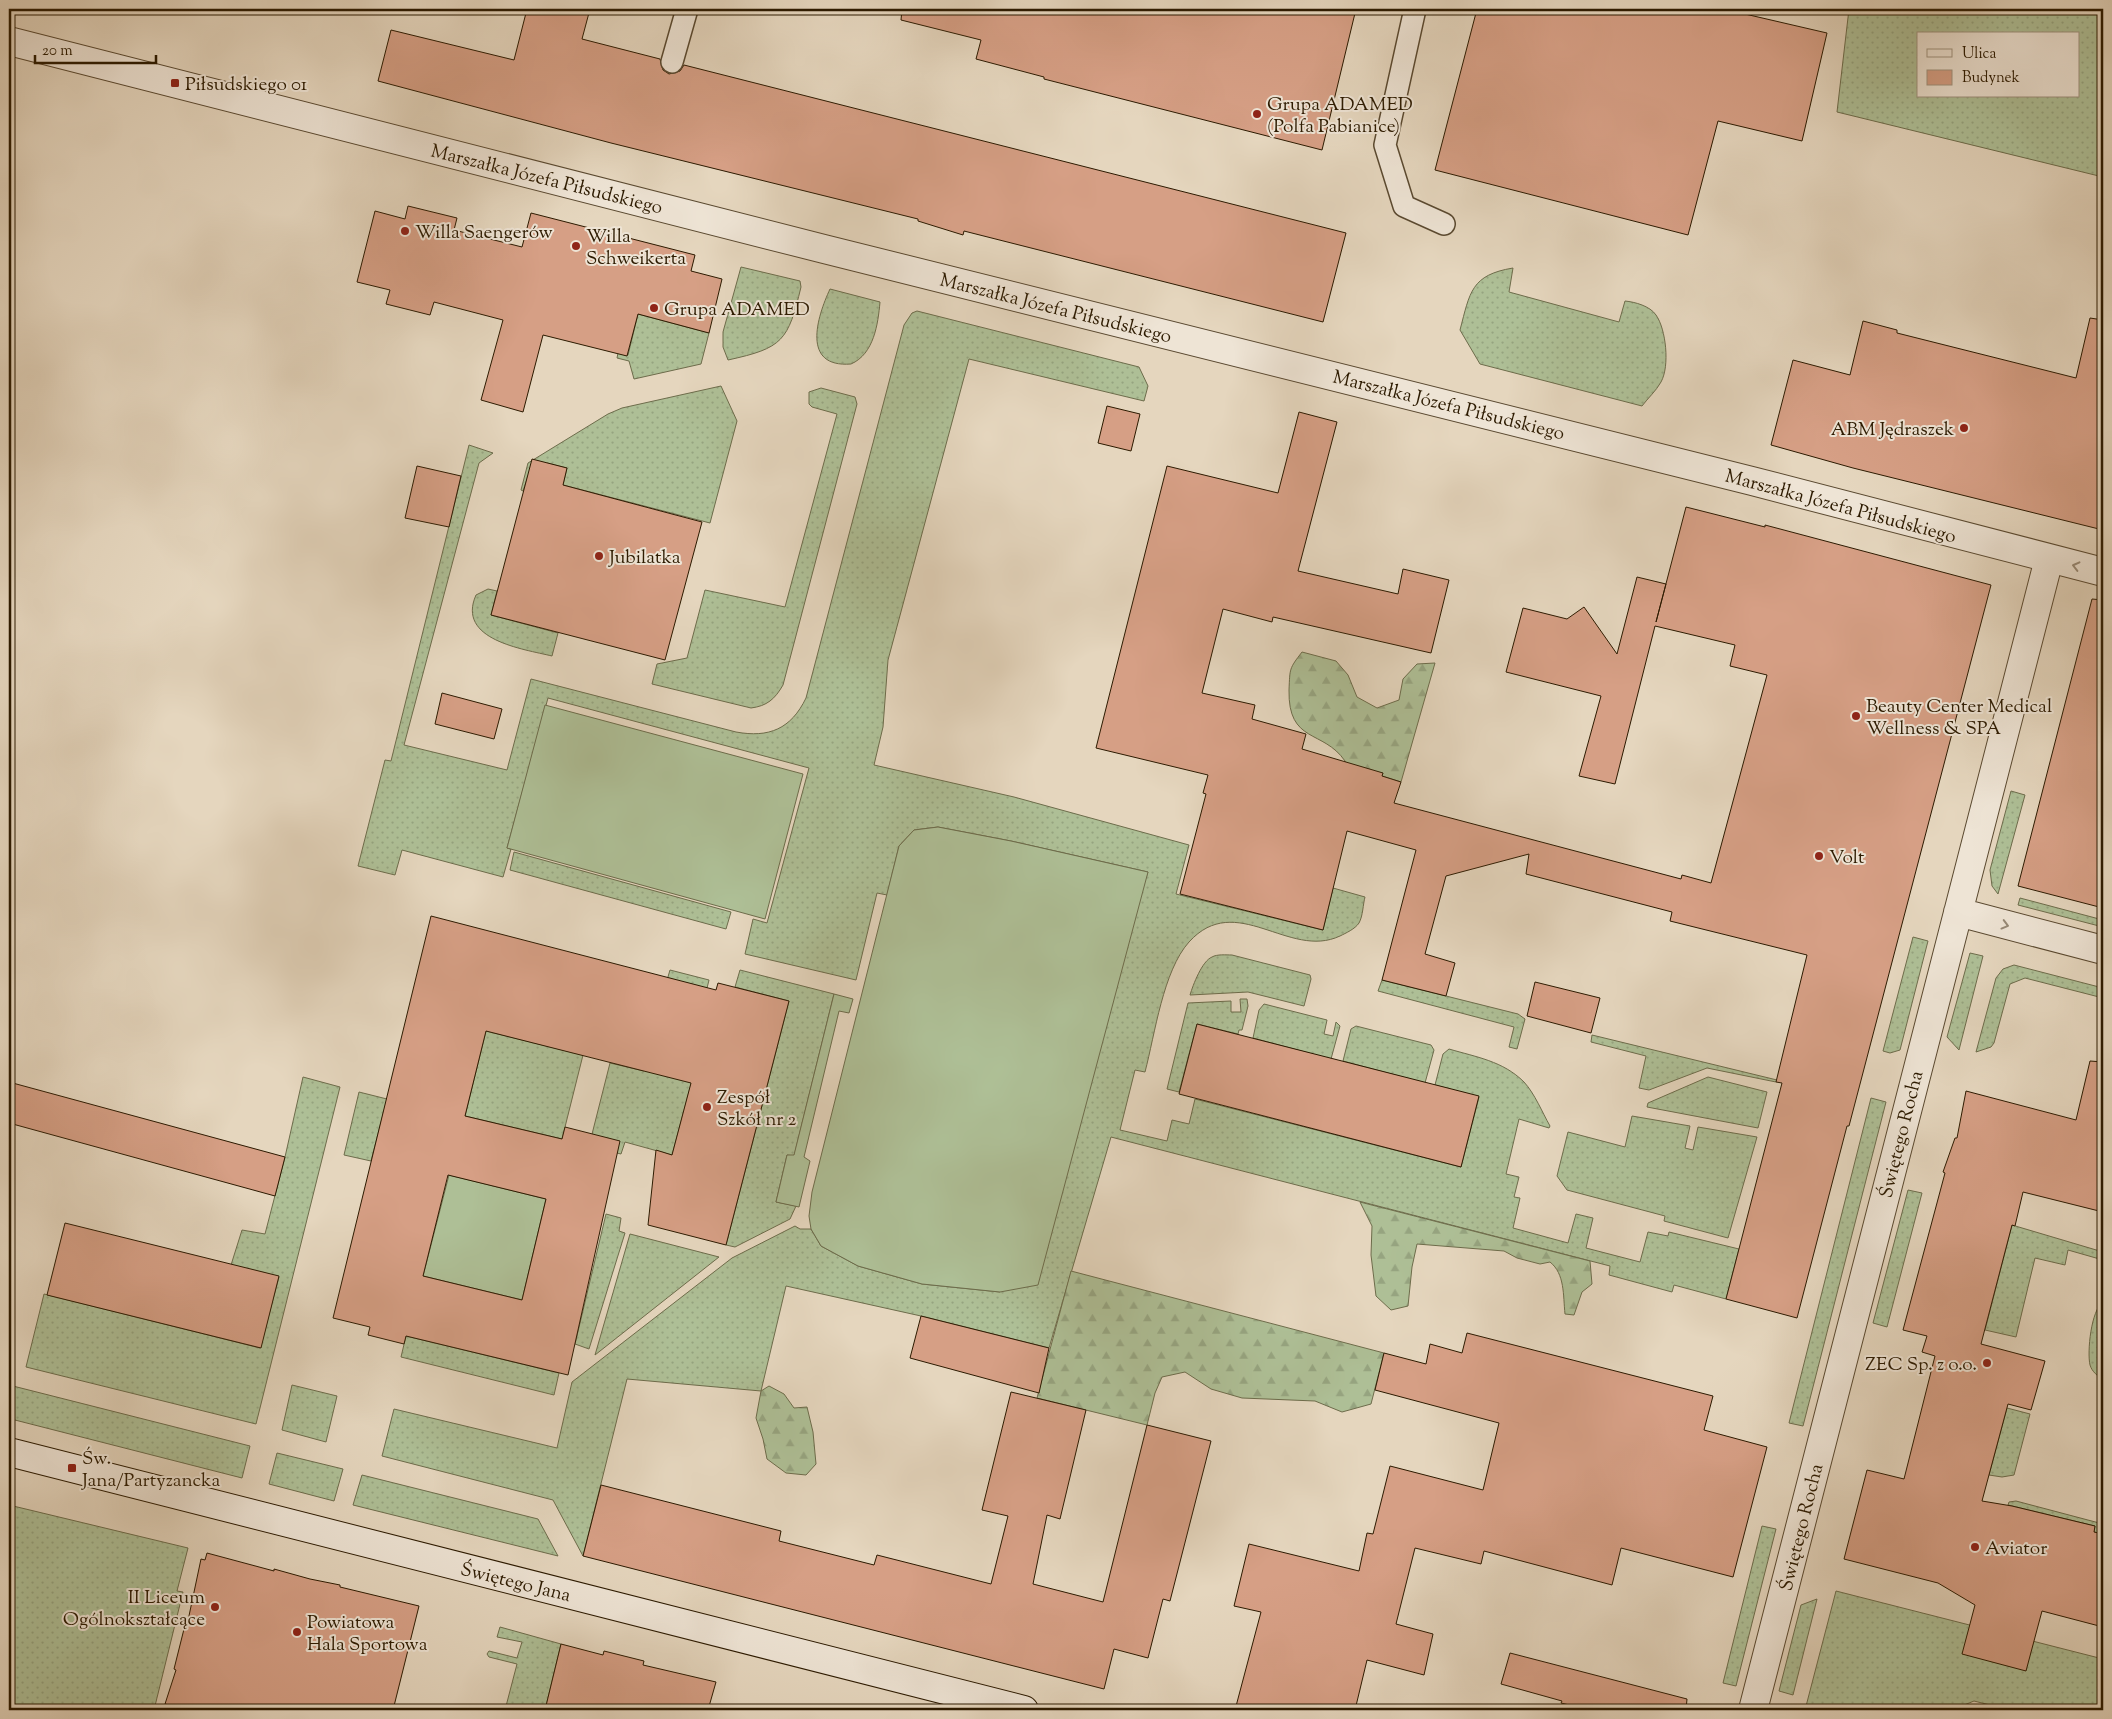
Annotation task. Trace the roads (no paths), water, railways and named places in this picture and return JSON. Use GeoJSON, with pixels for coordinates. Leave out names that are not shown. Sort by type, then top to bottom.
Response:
{"type":"FeatureCollection","features":[{"type":"Feature","properties":{"kind":"street","name":"Marszałka Józefa Piłsudskiego"},"geometry":{"type":"LineString","coordinates":[[9,41],[824,249],[1752,481],[2103,572]]}},
{"type":"Feature","properties":{"kind":"street","name":"Świętego Rocha"},"geometry":{"type":"LineString","coordinates":[[1753,1710],[2049,559]]}},
{"type":"Feature","properties":{"kind":"street"},"geometry":{"type":"LineString","coordinates":[[1958,912],[2103,950]]}},
{"type":"Feature","properties":{"kind":"street","name":"Świętego Jana"},"geometry":{"type":"LineString","coordinates":[[9,1452],[1024,1710]]}},
{"type":"Feature","properties":{"kind":"lane"},"geometry":{"type":"LineString","coordinates":[[672,62],[687,9]]}},
{"type":"Feature","properties":{"kind":"lane"},"geometry":{"type":"LineString","coordinates":[[1415,9],[1385,145],[1404,206],[1444,224]]}},
{"type":"Feature","properties":{"kind":"place","name":"Piłsudskiego 01"},"geometry":{"type":"Point","coordinates":[175,83]}},
{"type":"Feature","properties":{"kind":"place","name":"Grupa ADAMED (Polfa Pabianice)"},"geometry":{"type":"Point","coordinates":[1257,114]}},
{"type":"Feature","properties":{"kind":"place","name":"Willa Saengerów"},"geometry":{"type":"Point","coordinates":[405,231]}},
{"type":"Feature","properties":{"kind":"place","name":"Willa Schweikerta"},"geometry":{"type":"Point","coordinates":[576,246]}},
{"type":"Feature","properties":{"kind":"place","name":"Grupa ADAMED"},"geometry":{"type":"Point","coordinates":[654,308]}},
{"type":"Feature","properties":{"kind":"place","name":"ABM Jędraszek"},"geometry":{"type":"Point","coordinates":[1964,428]}},
{"type":"Feature","properties":{"kind":"place","name":"Jubilatka"},"geometry":{"type":"Point","coordinates":[599,556]}},
{"type":"Feature","properties":{"kind":"place","name":"Beauty Center Medical Wellness & SPA"},"geometry":{"type":"Point","coordinates":[1856,716]}},
{"type":"Feature","properties":{"kind":"place","name":"Volt"},"geometry":{"type":"Point","coordinates":[1819,856]}},
{"type":"Feature","properties":{"kind":"place","name":"Zespół Szkół nr 2"},"geometry":{"type":"Point","coordinates":[707,1107]}},
{"type":"Feature","properties":{"kind":"place","name":"ZEC Sp. z o.o."},"geometry":{"type":"Point","coordinates":[1987,1363]}},
{"type":"Feature","properties":{"kind":"place","name":"Św. Jana/Partyzancka"},"geometry":{"type":"Point","coordinates":[72,1468]}},
{"type":"Feature","properties":{"kind":"place","name":"Aviator"},"geometry":{"type":"Point","coordinates":[1975,1547]}},
{"type":"Feature","properties":{"kind":"place","name":"II Liceum Ogólnokształcące"},"geometry":{"type":"Point","coordinates":[215,1607]}},
{"type":"Feature","properties":{"kind":"place","name":"Powiatowa Hala Sportowa"},"geometry":{"type":"Point","coordinates":[297,1632]}}]}
